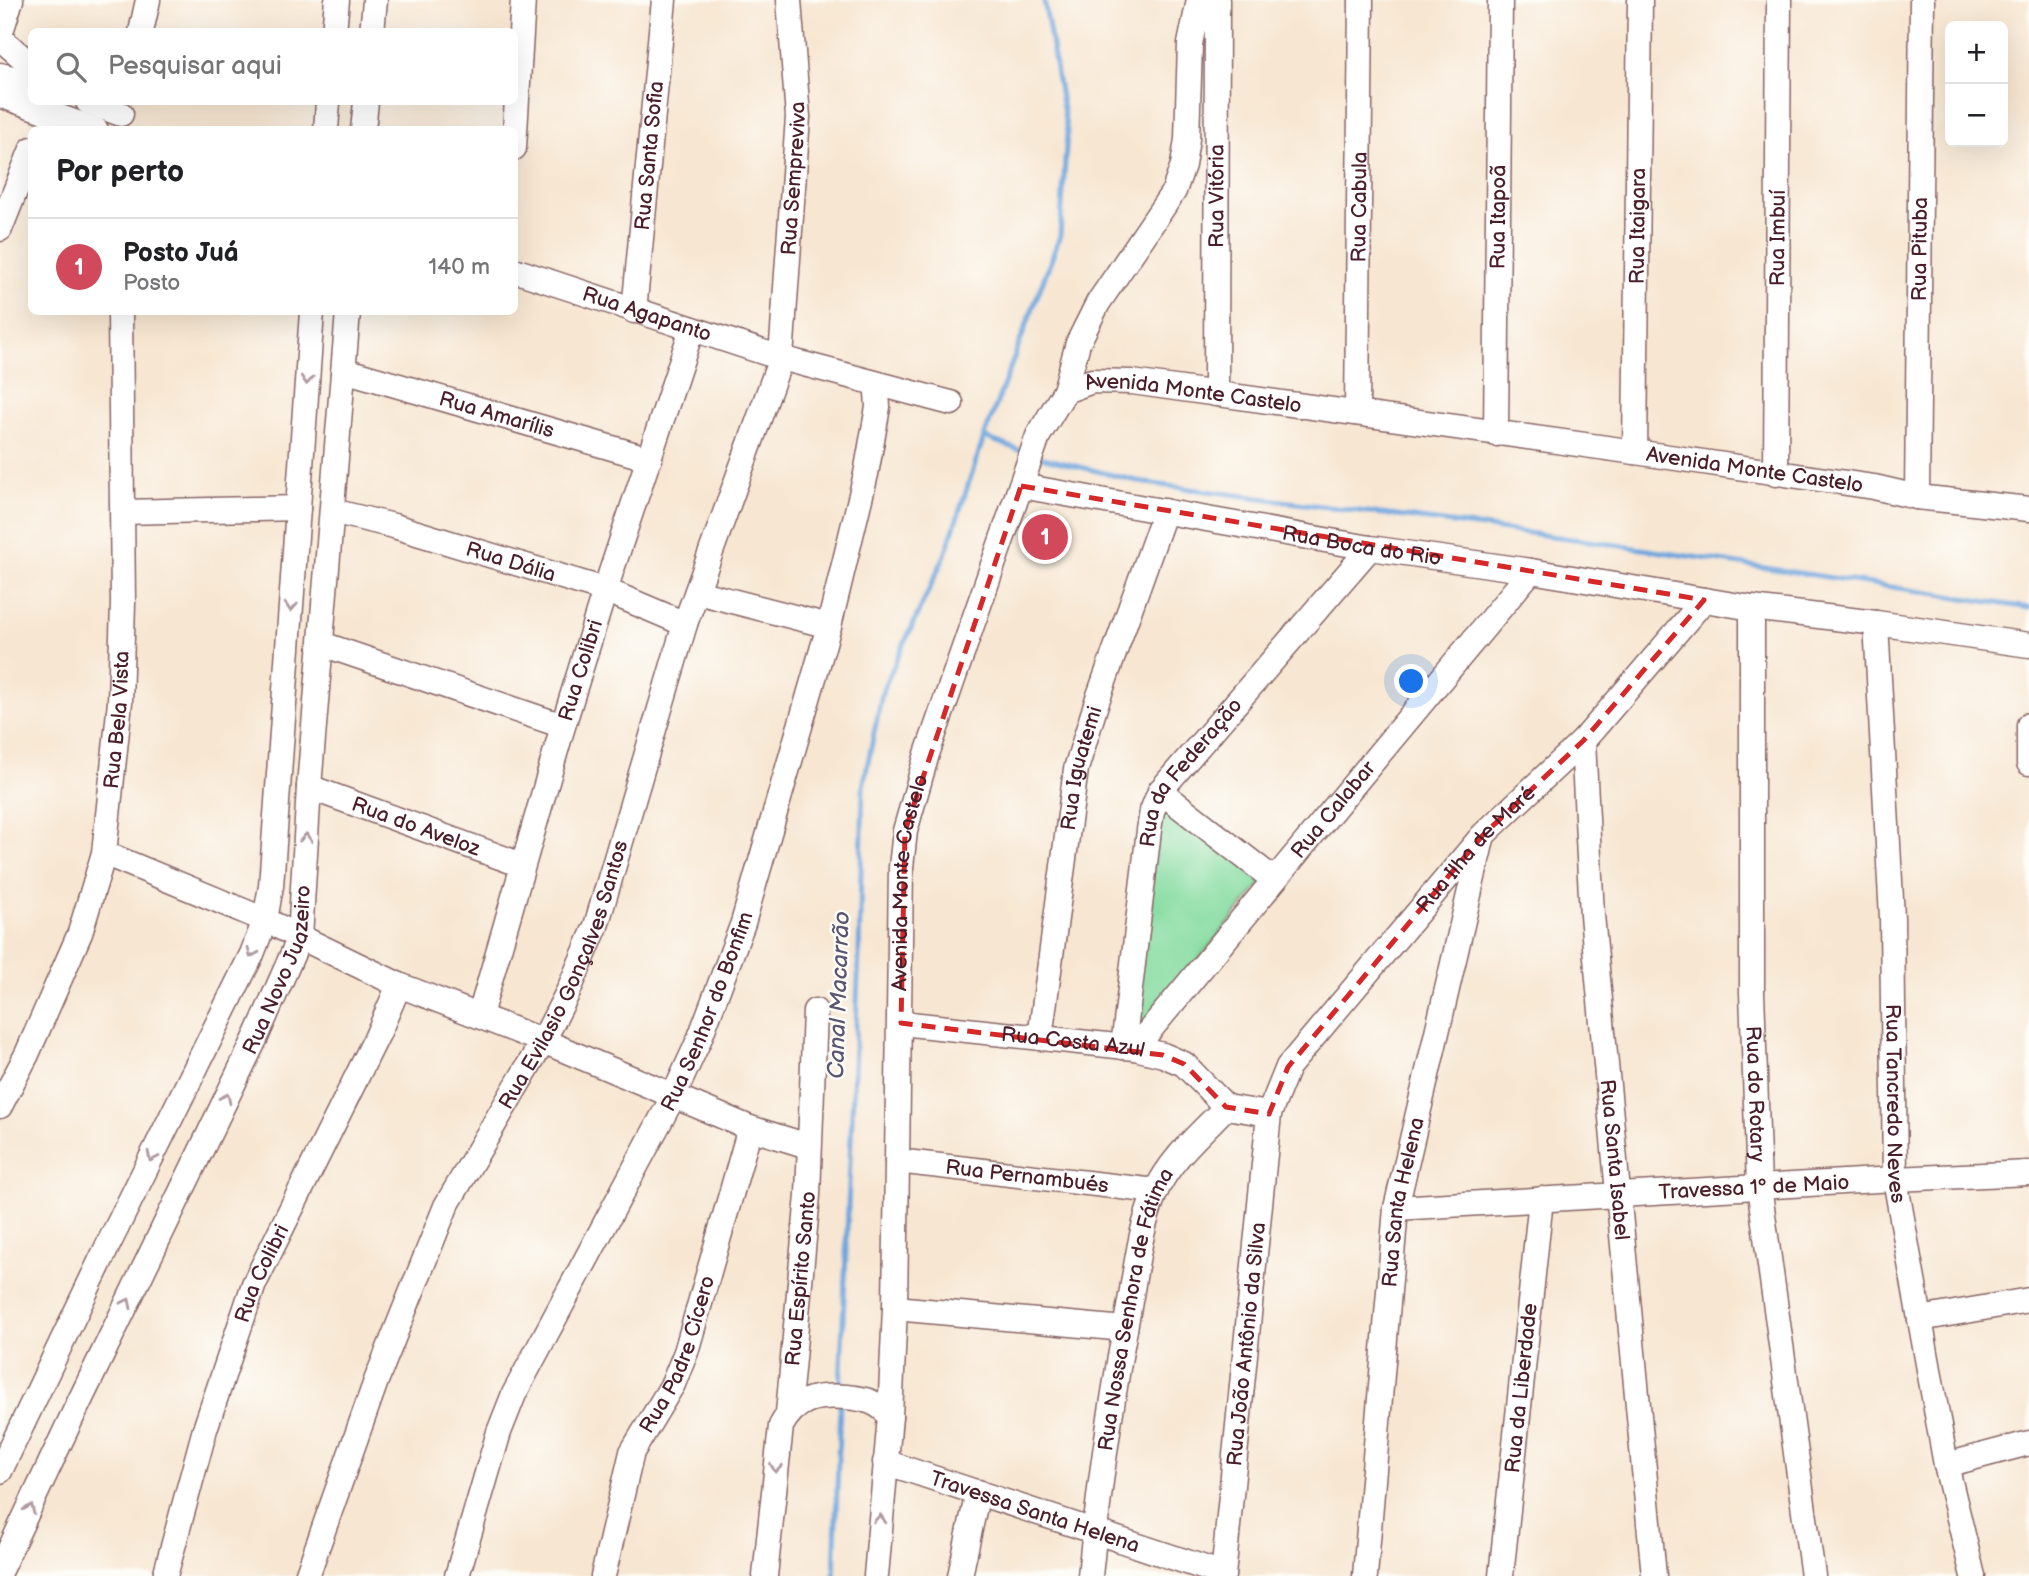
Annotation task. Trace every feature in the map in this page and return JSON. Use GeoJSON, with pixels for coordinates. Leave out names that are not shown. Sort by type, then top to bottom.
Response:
{"type":"FeatureCollection","features":[{"type":"Feature","properties":{"kind":"street"},"geometry":{"type":"LineString","coordinates":[[11,0],[0,37],[28,62]]}},
{"type":"Feature","properties":{"kind":"street"},"geometry":{"type":"LineString","coordinates":[[142,28],[148,0]]}},
{"type":"Feature","properties":{"kind":"street"},"geometry":{"type":"LineString","coordinates":[[334,28],[337,0]]}},
{"type":"Feature","properties":{"kind":"street"},"geometry":{"type":"LineString","coordinates":[[372,28],[375,0]]}},
{"type":"Feature","properties":{"kind":"street"},"geometry":{"type":"LineString","coordinates":[[518,82],[523,0]]}},
{"type":"Feature","properties":{"kind":"street","name":"Rua Santa Sofia"},"geometry":{"type":"LineString","coordinates":[[634,311],[664,0]]}},
{"type":"Feature","properties":{"kind":"street","name":"Rua Sempreviva"},"geometry":{"type":"LineString","coordinates":[[781,358],[799,117],[789,0]]}},
{"type":"Feature","properties":{"kind":"street"},"geometry":{"type":"LineString","coordinates":[[1065,391],[1078,344],[1098,303],[1174,191],[1183,165],[1187,139],[1190,44],[1199,0]]}},
{"type":"Feature","properties":{"kind":"street","name":"Rua Vitória"},"geometry":{"type":"LineString","coordinates":[[1216,394],[1217,0]]}},
{"type":"Feature","properties":{"kind":"street","name":"Rua Cabula"},"geometry":{"type":"LineString","coordinates":[[1357,413],[1361,0]]}},
{"type":"Feature","properties":{"kind":"street","name":"Rua Itapoã"},"geometry":{"type":"LineString","coordinates":[[1496,434],[1500,0]]}},
{"type":"Feature","properties":{"kind":"street","name":"Rua Itaigara"},"geometry":{"type":"LineString","coordinates":[[1635,452],[1640,0]]}},
{"type":"Feature","properties":{"kind":"street","name":"Rua Imbuí"},"geometry":{"type":"LineString","coordinates":[[1776,474],[1779,0]]}},
{"type":"Feature","properties":{"kind":"street","name":"Rua Pituba"},"geometry":{"type":"LineString","coordinates":[[1917,497],[1922,0]]}},
{"type":"Feature","properties":{"kind":"street"},"geometry":{"type":"LineString","coordinates":[[0,75],[28,82]]}},
{"type":"Feature","properties":{"kind":"street"},"geometry":{"type":"LineString","coordinates":[[0,94],[43,120],[75,126]]}},
{"type":"Feature","properties":{"kind":"street"},"geometry":{"type":"LineString","coordinates":[[96,105],[121,115]]}},
{"type":"Feature","properties":{"kind":"street"},"geometry":{"type":"LineString","coordinates":[[326,126],[328,105]]}},
{"type":"Feature","properties":{"kind":"street"},"geometry":{"type":"LineString","coordinates":[[363,126],[366,105]]}},
{"type":"Feature","properties":{"kind":"street"},"geometry":{"type":"LineString","coordinates":[[515,126],[517,105]]}},
{"type":"Feature","properties":{"kind":"street"},"geometry":{"type":"LineString","coordinates":[[0,229],[28,159]]}},
{"type":"Feature","properties":{"kind":"street","name":"Rua Agapanto"},"geometry":{"type":"LineString","coordinates":[[518,271],[781,358],[951,403]]}},
{"type":"Feature","properties":{"kind":"street","name":"Rua Bela Vista"},"geometry":{"type":"LineString","coordinates":[[0,1106],[27,1054],[80,933],[104,853],[120,702],[123,603],[120,315]]}},
{"type":"Feature","properties":{"kind":"street","name":"Rua Novo Juazeiro"},"geometry":{"type":"LineString","coordinates":[[0,1471],[252,954],[265,920],[271,886],[312,315]]}},
{"type":"Feature","properties":{"kind":"street","name":"Rua Novo Juazeiro"},"geometry":{"type":"LineString","coordinates":[[0,1570],[257,1035],[300,937],[309,786],[348,315]]}},
{"type":"Feature","properties":{"kind":"street","name":"Rua Colibri"},"geometry":{"type":"LineString","coordinates":[[480,1015],[605,590],[692,330]]}},
{"type":"Feature","properties":{"kind":"street","name":"Rua Evilasio Gonçalves Santos"},"geometry":{"type":"LineString","coordinates":[[307,1576],[376,1381],[446,1206],[543,1041],[568,992],[596,926],[685,624],[781,358]]}},
{"type":"Feature","properties":{"kind":"street","name":"Rua Amarílis"},"geometry":{"type":"LineString","coordinates":[[344,370],[650,459]]}},
{"type":"Feature","properties":{"kind":"street","name":"Avenida Monte Castelo"},"geometry":{"type":"LineString","coordinates":[[876,1576],[890,1416],[895,1308],[901,1023],[901,867],[905,831],[932,741],[1036,441],[1065,391],[1092,381],[1132,382],[1874,487],[1917,497],[2029,509]]}},
{"type":"Feature","properties":{"kind":"street","name":"Rua Senhor do Bonfim"},"geometry":{"type":"LineString","coordinates":[[457,1576],[499,1432],[514,1394],[673,1097],[699,1040],[743,923],[829,626],[866,474],[878,399],[874,383]]}},
{"type":"Feature","properties":{"kind":"street","name":"Rua Boca do Rio"},"geometry":{"type":"LineString","coordinates":[[1024,476],[1165,511],[1370,548],[1531,571],[1752,608],[2029,645]]}},
{"type":"Feature","properties":{"kind":"street"},"geometry":{"type":"LineString","coordinates":[[122,512],[298,508]]}},
{"type":"Feature","properties":{"kind":"street","name":"Rua Dália"},"geometry":{"type":"LineString","coordinates":[[332,511],[394,526],[605,590],[685,624]]}},
{"type":"Feature","properties":{"kind":"street","name":"Rua Iguatemi"},"geometry":{"type":"LineString","coordinates":[[1040,1038],[1076,769],[1096,704],[1165,511]]}},
{"type":"Feature","properties":{"kind":"street","name":"Rua da Federação"},"geometry":{"type":"LineString","coordinates":[[1129,1048],[1149,830],[1152,811],[1160,791],[1370,548]]}},
{"type":"Feature","properties":{"kind":"street","name":"Rua Calabar"},"geometry":{"type":"LineString","coordinates":[[1129,1048],[1531,571]]}},
{"type":"Feature","properties":{"kind":"street"},"geometry":{"type":"LineString","coordinates":[[697,592],[829,626]]}},
{"type":"Feature","properties":{"kind":"street","name":"Rua Ilha de Maré"},"geometry":{"type":"LineString","coordinates":[[1269,1114],[1288,1067],[1483,835],[1583,741],[1704,600]]}},
{"type":"Feature","properties":{"kind":"street","name":"Rua do Rotary"},"geometry":{"type":"LineString","coordinates":[[1752,608],[1752,992],[1759,1186],[1812,1576]]}},
{"type":"Feature","properties":{"kind":"street","name":"Rua Tancredo Neves"},"geometry":{"type":"LineString","coordinates":[[1876,623],[1892,918],[1895,1179],[1946,1465],[1973,1576]]}},
{"type":"Feature","properties":{"kind":"street"},"geometry":{"type":"LineString","coordinates":[[322,644],[563,726]]}},
{"type":"Feature","properties":{"kind":"street"},"geometry":{"type":"LineString","coordinates":[[2029,725],[2029,763]]}},
{"type":"Feature","properties":{"kind":"street","name":"Rua Santa Isabel"},"geometry":{"type":"LineString","coordinates":[[1583,741],[1592,915],[1654,1576]]}},
{"type":"Feature","properties":{"kind":"street","name":"Rua do Aveloz"},"geometry":{"type":"LineString","coordinates":[[309,786],[522,865]]}},
{"type":"Feature","properties":{"kind":"street"},"geometry":{"type":"LineString","coordinates":[[1160,791],[1273,879]]}},
{"type":"Feature","properties":{"kind":"street","name":"Rua Santa Helena"},"geometry":{"type":"LineString","coordinates":[[1365,1576],[1396,1208],[1483,835]]}},
{"type":"Feature","properties":{"kind":"street"},"geometry":{"type":"LineString","coordinates":[[104,853],[265,920],[399,985],[480,1015],[750,1128],[808,1146],[815,1011]]}},
{"type":"Feature","properties":{"kind":"street","name":"Rua Colibri"},"geometry":{"type":"LineString","coordinates":[[165,1576],[205,1429],[254,1284],[378,1034],[399,985]]}},
{"type":"Feature","properties":{"kind":"street","name":"Rua Costa Azul"},"geometry":{"type":"LineString","coordinates":[[901,1023],[1129,1048],[1163,1055],[1184,1064],[1226,1107]]}},
{"type":"Feature","properties":{"kind":"street"},"geometry":{"type":"LineString","coordinates":[[1226,1107],[1269,1114]]}},
{"type":"Feature","properties":{"kind":"street","name":"Rua Nossa Senhora de Fátima"},"geometry":{"type":"LineString","coordinates":[[1090,1576],[1094,1531],[1125,1329],[1144,1231],[1156,1191],[1179,1156],[1226,1107]]}},
{"type":"Feature","properties":{"kind":"street","name":"Rua João Antônio da Silva"},"geometry":{"type":"LineString","coordinates":[[1223,1575],[1269,1114]]}},
{"type":"Feature","properties":{"kind":"street","name":"Rua Padre Cícero"},"geometry":{"type":"LineString","coordinates":[[603,1576],[632,1452],[673,1384],[686,1352],[750,1128]]}},
{"type":"Feature","properties":{"kind":"street","name":"Rua Espírito Santo"},"geometry":{"type":"LineString","coordinates":[[770,1524],[780,1426],[788,1413],[808,1195],[808,1146]]}},
{"type":"Feature","properties":{"kind":"street","name":"Rua Pernambués"},"geometry":{"type":"LineString","coordinates":[[897,1161],[1156,1191]]}},
{"type":"Feature","properties":{"kind":"street","name":"Travessa 1º de Maio"},"geometry":{"type":"LineString","coordinates":[[1396,1208],[2029,1173]]}},
{"type":"Feature","properties":{"kind":"street","name":"Rua da Liberdade"},"geometry":{"type":"LineString","coordinates":[[1502,1576],[1541,1199]]}},
{"type":"Feature","properties":{"kind":"street"},"geometry":{"type":"LineString","coordinates":[[1920,1320],[2029,1300]]}},
{"type":"Feature","properties":{"kind":"street"},"geometry":{"type":"LineString","coordinates":[[895,1308],[1125,1329]]}},
{"type":"Feature","properties":{"kind":"street"},"geometry":{"type":"LineString","coordinates":[[860,1399],[880,1391],[892,1370]]}},
{"type":"Feature","properties":{"kind":"street"},"geometry":{"type":"LineString","coordinates":[[788,1413],[821,1395],[860,1399],[880,1405],[890,1416]]}},
{"type":"Feature","properties":{"kind":"street"},"geometry":{"type":"LineString","coordinates":[[1946,1465],[2029,1443]]}},
{"type":"Feature","properties":{"kind":"street","name":"Travessa Santa Helena"},"geometry":{"type":"LineString","coordinates":[[885,1462],[1223,1575]]}},
{"type":"Feature","properties":{"kind":"street"},"geometry":{"type":"LineString","coordinates":[[960,1576],[978,1492]]}},
{"type":"Feature","properties":{"kind":"street"},"geometry":{"type":"LineString","coordinates":[[755,1576],[770,1524]]}},
{"type":"Feature","properties":{"kind":"street"},"geometry":{"type":"LineString","coordinates":[[765,1576],[770,1524]]}},
{"type":"Feature","properties":{"kind":"highlighted area"},"geometry":{"type":"Polygon","coordinates":[[[1021,486],[1704,600],[1583,741],[1483,835],[1288,1067],[1269,1114],[1226,1107],[1184,1064],[1163,1055],[901,1023],[905,831],[1021,486]]]}},
{"type":"Feature","properties":{"kind":"green space"},"geometry":{"type":"Polygon","coordinates":[[[1162,799],[1264,880],[1131,1042],[1162,799]]]}},
{"type":"Feature","properties":{"kind":"waterway","name":"Canal Macarrão"},"geometry":{"type":"LineString","coordinates":[[840,1391],[859,955],[863,787],[883,689],[945,555],[984,437],[1060,236],[1067,132],[1044,0]]}},
{"type":"Feature","properties":{"kind":"waterway"},"geometry":{"type":"LineString","coordinates":[[984,437],[1024,452]]}},
{"type":"Feature","properties":{"kind":"waterway"},"geometry":{"type":"LineString","coordinates":[[1036,456],[1145,483],[1596,542],[2029,608]]}},
{"type":"Feature","properties":{"kind":"waterway","name":"Canal Macarrão"},"geometry":{"type":"LineString","coordinates":[[834,1576],[840,1404]]}},
{"type":"Feature","properties":{"kind":"place","name":"Posto Juá"},"geometry":{"type":"Point","coordinates":[1045,537]}}]}
